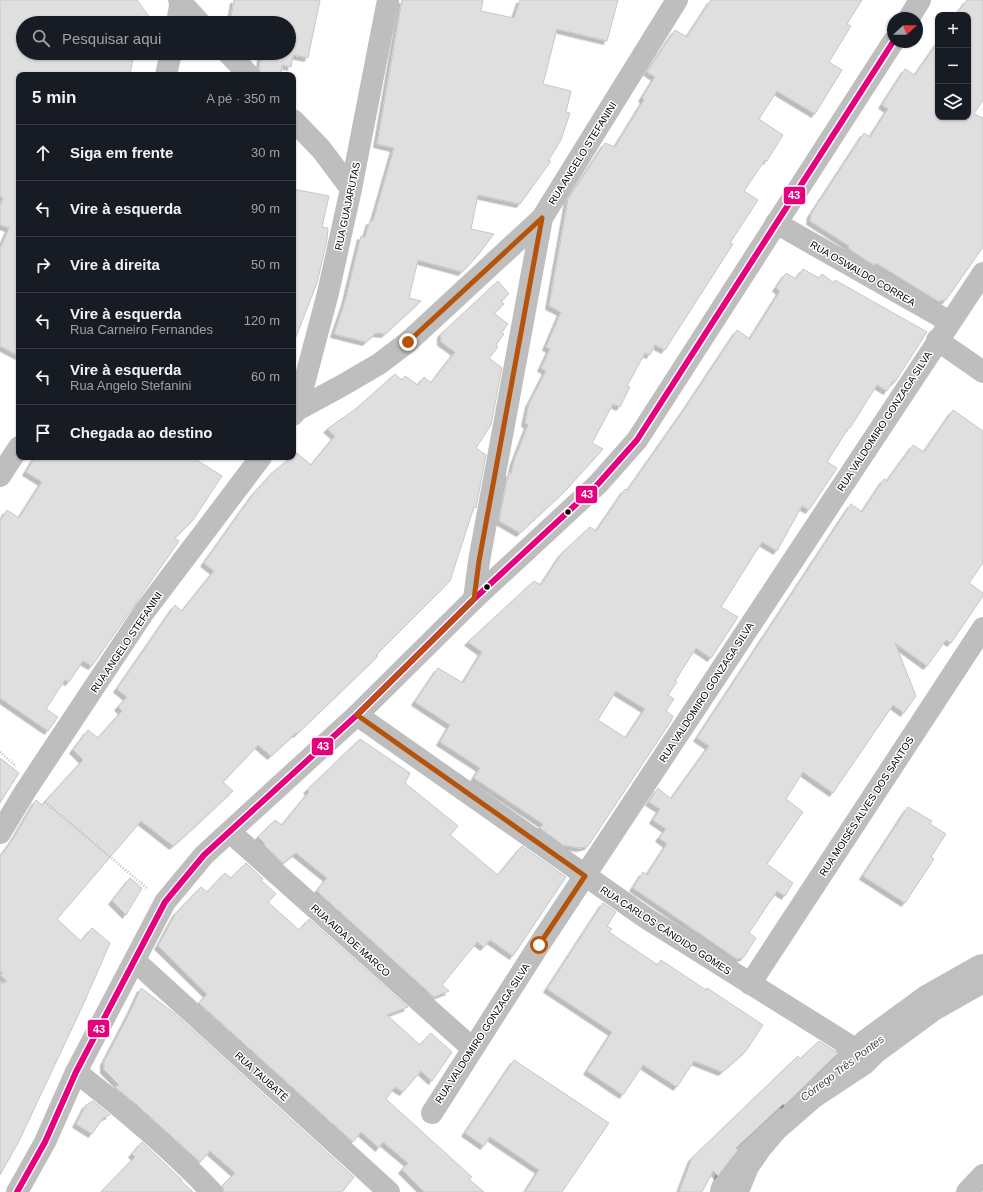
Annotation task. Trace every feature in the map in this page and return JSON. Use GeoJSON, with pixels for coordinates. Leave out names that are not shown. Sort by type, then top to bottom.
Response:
{"type":"FeatureCollection","features":[{"type":"Feature","properties":{"kind":"street","name":"RUA GUAJARUTAS"},"geometry":{"type":"LineString","coordinates":[[296,408],[328,293],[351,189],[388,0]]}},
{"type":"Feature","properties":{"kind":"street","name":"RUA ANGELO STEFANINI"},"geometry":{"type":"LineString","coordinates":[[296,411],[379,364],[408,342],[542,218],[677,0]]}},
{"type":"Feature","properties":{"kind":"street"},"geometry":{"type":"LineString","coordinates":[[912,12],[920,0]]}},
{"type":"Feature","properties":{"kind":"street"},"geometry":{"type":"LineString","coordinates":[[179,6],[191,16]]}},
{"type":"Feature","properties":{"kind":"street"},"geometry":{"type":"LineString","coordinates":[[17,1192],[45,1142],[76,1072],[165,902],[204,855],[357,715],[474,599],[598,484],[636,440],[889,48]]}},
{"type":"Feature","properties":{"kind":"street"},"geometry":{"type":"LineString","coordinates":[[167,72],[169,60]]}},
{"type":"Feature","properties":{"kind":"street"},"geometry":{"type":"LineString","coordinates":[[235,60],[247,72]]}},
{"type":"Feature","properties":{"kind":"street"},"geometry":{"type":"LineString","coordinates":[[296,123],[321,149],[351,189]]}},
{"type":"Feature","properties":{"kind":"street"},"geometry":{"type":"LineString","coordinates":[[474,599],[479,561],[542,218]]}},
{"type":"Feature","properties":{"kind":"street","name":"RUA OSWALDO CORREA"},"geometry":{"type":"LineString","coordinates":[[776,223],[950,322]]}},
{"type":"Feature","properties":{"kind":"street","name":"RUA VALDOMIRO GONZAGA SILVA"},"geometry":{"type":"LineString","coordinates":[[432,1112],[472,1048],[937,340],[983,273]]}},
{"type":"Feature","properties":{"kind":"street"},"geometry":{"type":"LineString","coordinates":[[937,340],[983,372]]}},
{"type":"Feature","properties":{"kind":"street"},"geometry":{"type":"LineString","coordinates":[[0,476],[16,452]]}},
{"type":"Feature","properties":{"kind":"street","name":"RUA ANGELO STEFANINI"},"geometry":{"type":"LineString","coordinates":[[0,833],[26,790],[144,612],[259,460]]}},
{"type":"Feature","properties":{"kind":"street","name":"RUA MOISÉS ALVES DOS SANTOS"},"geometry":{"type":"LineString","coordinates":[[750,984],[983,628]]}},
{"type":"Feature","properties":{"kind":"street","name":"RUA CARLOS CÂNDIDO GOMES"},"geometry":{"type":"LineString","coordinates":[[357,715],[646,918],[863,1054]]}},
{"type":"Feature","properties":{"kind":"street","name":"RUA AIDA DE MARCO"},"geometry":{"type":"LineString","coordinates":[[230,832],[472,1048]]}},
{"type":"Feature","properties":{"kind":"street","name":"RUA TAUBATÉ"},"geometry":{"type":"LineString","coordinates":[[135,961],[389,1192]]}},
{"type":"Feature","properties":{"kind":"street"},"geometry":{"type":"LineString","coordinates":[[76,1072],[111,1098],[174,1153],[212,1192]]}},
{"type":"Feature","properties":{"kind":"street"},"geometry":{"type":"LineString","coordinates":[[967,1192],[983,1175]]}},
{"type":"Feature","properties":{"kind":"path"},"geometry":{"type":"LineString","coordinates":[[26,790],[47,803],[165,902]]}},
{"type":"Feature","properties":{"kind":"building"},"geometry":{"type":"Polygon","coordinates":[[[0,0],[137,0],[149,16],[16,16],[16,60],[133,60],[131,72],[16,72],[16,354],[0,346],[0,249],[9,228],[0,225],[0,206],[3,198],[0,196],[0,0]]]}},
{"type":"Feature","properties":{"kind":"building"},"geometry":{"type":"Polygon","coordinates":[[[234,0],[320,0],[308,58],[296,56],[296,16],[231,16],[234,0]]]}},
{"type":"Feature","properties":{"kind":"building"},"geometry":{"type":"Polygon","coordinates":[[[402,0],[483,0],[481,11],[514,18],[520,0],[618,0],[607,41],[557,29],[543,84],[571,91],[566,112],[570,113],[561,140],[548,161],[551,161],[520,204],[478,195],[471,229],[494,234],[478,255],[462,272],[418,260],[409,298],[421,301],[385,334],[376,333],[366,342],[334,334],[345,302],[361,236],[365,237],[370,221],[373,221],[394,148],[377,144],[402,0]]]}},
{"type":"Feature","properties":{"kind":"building"},"geometry":{"type":"Polygon","coordinates":[[[711,0],[862,0],[847,24],[851,26],[829,62],[842,70],[815,114],[777,91],[759,119],[783,135],[767,161],[765,160],[744,191],[758,200],[730,243],[733,244],[665,350],[655,345],[650,355],[645,353],[627,386],[630,387],[620,407],[613,404],[592,443],[603,449],[566,490],[520,533],[499,521],[509,473],[511,474],[514,461],[528,425],[525,423],[529,404],[546,371],[541,368],[550,349],[546,347],[561,312],[549,306],[568,199],[605,143],[615,147],[644,100],[642,98],[655,77],[647,72],[675,30],[687,37],[711,0]]]}},
{"type":"Feature","properties":{"kind":"building"},"geometry":{"type":"Polygon","coordinates":[[[967,0],[983,0],[983,100],[974,114],[983,118],[983,247],[946,300],[938,301],[876,263],[875,265],[869,262],[848,248],[849,246],[810,221],[811,214],[864,133],[870,137],[888,109],[882,105],[905,69],[915,75],[935,46],[935,120],[971,120],[971,12],[958,12],[967,0]]]}},
{"type":"Feature","properties":{"kind":"building"},"geometry":{"type":"Polygon","coordinates":[[[261,60],[292,60],[291,67],[282,65],[281,72],[260,72],[261,60]]]}},
{"type":"Feature","properties":{"kind":"building"},"geometry":{"type":"Polygon","coordinates":[[[296,190],[329,196],[322,227],[328,228],[327,240],[317,283],[296,337],[296,190]]]}},
{"type":"Feature","properties":{"kind":"building"},"geometry":{"type":"Polygon","coordinates":[[[803,269],[819,278],[822,274],[834,283],[835,280],[927,332],[895,382],[893,381],[887,391],[877,385],[827,462],[837,468],[809,510],[802,506],[777,551],[762,542],[721,607],[738,617],[711,658],[696,648],[668,695],[674,699],[666,711],[673,716],[671,721],[588,846],[580,848],[563,845],[540,828],[543,824],[474,778],[480,768],[440,742],[450,725],[415,702],[438,668],[463,683],[482,652],[468,642],[534,581],[541,585],[562,553],[590,527],[596,531],[625,489],[627,491],[688,404],[737,330],[750,339],[780,291],[776,288],[786,273],[796,279],[803,269]],[[616,691],[598,720],[626,738],[645,709],[616,691]]]}},
{"type":"Feature","properties":{"kind":"building"},"geometry":{"type":"Polygon","coordinates":[[[498,281],[509,294],[501,301],[504,304],[494,313],[508,324],[502,332],[504,334],[496,345],[498,347],[489,358],[502,368],[491,425],[476,448],[486,455],[476,508],[474,507],[450,581],[376,655],[378,656],[297,734],[296,733],[271,756],[258,745],[223,782],[233,791],[173,846],[141,821],[57,919],[81,941],[92,928],[110,943],[83,1005],[19,1141],[0,1175],[0,984],[7,981],[0,975],[3,973],[0,971],[0,857],[13,839],[36,800],[42,805],[83,760],[73,750],[88,730],[98,738],[122,711],[118,707],[127,697],[117,689],[175,605],[182,611],[214,571],[204,563],[254,493],[274,471],[288,460],[296,460],[297,453],[311,465],[335,436],[327,429],[357,408],[395,374],[402,380],[405,376],[418,385],[424,377],[431,383],[455,352],[441,342],[441,334],[498,281]]]}},
{"type":"Feature","properties":{"kind":"building"},"geometry":{"type":"Polygon","coordinates":[[[953,410],[983,431],[983,563],[969,583],[983,593],[983,596],[951,643],[946,640],[927,666],[895,643],[916,696],[904,713],[893,705],[833,793],[803,772],[786,799],[803,812],[767,864],[793,883],[785,896],[777,891],[749,933],[756,938],[744,957],[737,959],[633,888],[643,872],[647,875],[667,844],[659,838],[666,829],[653,820],[660,809],[649,802],[658,788],[671,799],[709,746],[697,738],[851,504],[862,512],[884,479],[887,481],[913,445],[924,452],[953,410]]]}},
{"type":"Feature","properties":{"kind":"building"},"geometry":{"type":"Polygon","coordinates":[[[33,460],[197,460],[222,476],[193,520],[175,538],[179,541],[92,666],[83,661],[69,682],[65,680],[46,709],[58,717],[48,731],[0,698],[0,521],[7,510],[19,518],[42,482],[26,472],[33,460]]]}},
{"type":"Feature","properties":{"kind":"building"},"geometry":{"type":"Polygon","coordinates":[[[360,739],[410,773],[405,783],[458,826],[450,835],[498,875],[522,846],[566,877],[513,956],[490,940],[484,947],[477,942],[442,985],[449,991],[434,997],[317,891],[327,878],[296,853],[283,863],[264,845],[265,844],[258,837],[275,820],[282,825],[309,792],[307,790],[360,739]]]}},
{"type":"Feature","properties":{"kind":"building"},"geometry":{"type":"Polygon","coordinates":[[[0,758],[19,773],[0,803],[0,758]]]}},
{"type":"Feature","properties":{"kind":"building"},"geometry":{"type":"Polygon","coordinates":[[[908,807],[932,821],[930,824],[946,834],[931,857],[934,859],[905,903],[863,876],[908,807]]]}},
{"type":"Feature","properties":{"kind":"building"},"geometry":{"type":"Polygon","coordinates":[[[246,863],[276,894],[268,902],[299,930],[309,919],[408,1007],[387,1015],[420,1045],[431,1033],[452,1052],[432,1081],[421,1071],[403,1092],[395,1087],[386,1099],[472,1177],[469,1179],[484,1192],[424,1192],[402,1170],[408,1163],[383,1142],[379,1148],[361,1132],[353,1142],[199,1003],[207,994],[158,946],[176,913],[201,887],[207,892],[225,873],[231,878],[246,863]]]}},
{"type":"Feature","properties":{"kind":"building"},"geometry":{"type":"Polygon","coordinates":[[[130,878],[142,888],[126,915],[112,901],[130,878]]]}},
{"type":"Feature","properties":{"kind":"building"},"geometry":{"type":"Polygon","coordinates":[[[603,903],[616,912],[607,926],[612,929],[609,932],[658,965],[661,960],[763,1025],[746,1051],[722,1072],[694,1061],[677,1087],[643,1065],[623,1095],[587,1071],[612,1032],[547,989],[603,903]]]}},
{"type":"Feature","properties":{"kind":"building"},"geometry":{"type":"Polygon","coordinates":[[[141,988],[174,1013],[354,1177],[342,1192],[224,1192],[222,1186],[235,1173],[210,1151],[200,1162],[115,1087],[119,1085],[104,1070],[104,1062],[141,988]]]}},
{"type":"Feature","properties":{"kind":"building"},"geometry":{"type":"Polygon","coordinates":[[[819,1041],[838,1053],[785,1105],[783,1104],[736,1148],[738,1150],[718,1176],[713,1171],[702,1192],[679,1192],[692,1158],[798,1056],[800,1059],[819,1041]]]}},
{"type":"Feature","properties":{"kind":"building"},"geometry":{"type":"Polygon","coordinates":[[[514,1060],[609,1123],[562,1192],[525,1192],[539,1170],[490,1137],[484,1146],[465,1133],[514,1060]]]}},
{"type":"Feature","properties":{"kind":"building"},"geometry":{"type":"Polygon","coordinates":[[[93,1101],[110,1115],[103,1118],[92,1134],[76,1124],[86,1105],[93,1101]]]}},
{"type":"Feature","properties":{"kind":"building"},"geometry":{"type":"Polygon","coordinates":[[[142,1142],[193,1192],[101,1192],[135,1157],[132,1154],[142,1142]]]}},
{"type":"Feature","properties":{"kind":"waterway","name":"Córrego Três Pontes"},"geometry":{"type":"LineString","coordinates":[[729,1192],[741,1163],[754,1144],[771,1124],[809,1091],[859,1058],[870,1047],[930,1003],[983,973]]}},
{"type":"Feature","properties":{"kind":"transit line","name":"43"},"geometry":{"type":"LineString","coordinates":[[17,1192],[45,1142],[76,1072],[165,902],[204,855],[357,715],[474,599],[598,484],[637,440],[889,48]]}},
{"type":"Feature","properties":{"kind":"route"},"geometry":{"type":"LineString","coordinates":[[408,342],[542,218],[479,561],[474,599],[357,715],[585,876],[539,945]]}}]}
